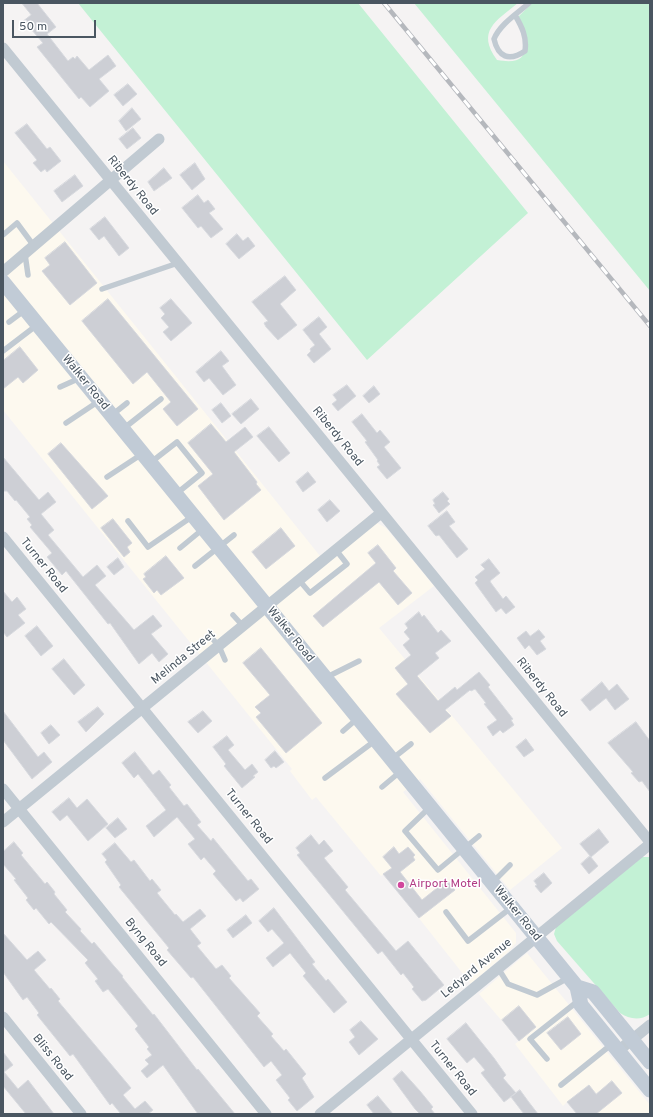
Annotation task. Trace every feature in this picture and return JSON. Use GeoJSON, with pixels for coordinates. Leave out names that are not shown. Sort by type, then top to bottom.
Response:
{"type":"FeatureCollection","features":[{"type":"Feature","properties":{"kind":"main road","name":"Walker Road"},"geometry":{"type":"LineString","coordinates":[[3,282],[512,907],[575,988],[581,1005],[650,1090]]}},
{"type":"Feature","properties":{"kind":"main road"},"geometry":{"type":"LineString","coordinates":[[575,988],[594,992],[650,1062]]}},
{"type":"Feature","properties":{"kind":"street","name":"Riberdy Road"},"geometry":{"type":"LineString","coordinates":[[3,48],[650,843]]}},
{"type":"Feature","properties":{"kind":"street"},"geometry":{"type":"LineString","coordinates":[[3,272],[159,139]]}},
{"type":"Feature","properties":{"kind":"street","name":"Melinda Street"},"geometry":{"type":"LineString","coordinates":[[3,822],[381,513]]}},
{"type":"Feature","properties":{"kind":"street","name":"Turner Road"},"geometry":{"type":"LineString","coordinates":[[3,537],[472,1114]]}},
{"type":"Feature","properties":{"kind":"street","name":"Byng Road"},"geometry":{"type":"LineString","coordinates":[[3,789],[266,1114]]}},
{"type":"Feature","properties":{"kind":"street","name":"Ledyard Avenue"},"geometry":{"type":"LineString","coordinates":[[320,1114],[650,843]]}},
{"type":"Feature","properties":{"kind":"street","name":"Bliss Road"},"geometry":{"type":"LineString","coordinates":[[3,1018],[81,1114]]}},
{"type":"Feature","properties":{"kind":"street"},"geometry":{"type":"LineString","coordinates":[[616,1047],[632,1039],[650,1026]]}},
{"type":"Feature","properties":{"kind":"lane"},"geometry":{"type":"LineString","coordinates":[[515,15],[523,30],[526,43],[525,51],[517,57],[508,57],[499,52],[494,39],[496,34],[515,15],[529,3]]}},
{"type":"Feature","properties":{"kind":"lane"},"geometry":{"type":"LineString","coordinates":[[3,235],[17,224],[34,246]]}},
{"type":"Feature","properties":{"kind":"lane"},"geometry":{"type":"LineString","coordinates":[[25,253],[28,275]]}},
{"type":"Feature","properties":{"kind":"lane"},"geometry":{"type":"LineString","coordinates":[[102,289],[178,263]]}},
{"type":"Feature","properties":{"kind":"lane"},"geometry":{"type":"LineString","coordinates":[[9,322],[26,310]]}},
{"type":"Feature","properties":{"kind":"lane"},"geometry":{"type":"LineString","coordinates":[[3,352],[38,324]]}},
{"type":"Feature","properties":{"kind":"lane"},"geometry":{"type":"LineString","coordinates":[[60,386],[81,378]]}},
{"type":"Feature","properties":{"kind":"lane"},"geometry":{"type":"LineString","coordinates":[[122,429],[161,399]]}},
{"type":"Feature","properties":{"kind":"lane"},"geometry":{"type":"LineString","coordinates":[[66,423],[100,401]]}},
{"type":"Feature","properties":{"kind":"lane"},"geometry":{"type":"LineString","coordinates":[[112,416],[127,403]]}},
{"type":"Feature","properties":{"kind":"lane"},"geometry":{"type":"LineString","coordinates":[[107,477],[177,442],[202,473],[176,494]]}},
{"type":"Feature","properties":{"kind":"lane"},"geometry":{"type":"LineString","coordinates":[[128,521],[148,547],[193,516]]}},
{"type":"Feature","properties":{"kind":"lane"},"geometry":{"type":"LineString","coordinates":[[180,548],[204,529]]}},
{"type":"Feature","properties":{"kind":"lane"},"geometry":{"type":"LineString","coordinates":[[195,566],[234,535]]}},
{"type":"Feature","properties":{"kind":"lane"},"geometry":{"type":"LineString","coordinates":[[299,580],[310,593],[346,564],[336,550]]}},
{"type":"Feature","properties":{"kind":"lane"},"geometry":{"type":"LineString","coordinates":[[233,615],[243,626]]}},
{"type":"Feature","properties":{"kind":"lane"},"geometry":{"type":"LineString","coordinates":[[210,636],[219,646],[224,660]]}},
{"type":"Feature","properties":{"kind":"lane"},"geometry":{"type":"LineString","coordinates":[[325,678],[359,662]]}},
{"type":"Feature","properties":{"kind":"lane"},"geometry":{"type":"LineString","coordinates":[[343,731],[358,718]]}},
{"type":"Feature","properties":{"kind":"lane"},"geometry":{"type":"LineString","coordinates":[[325,778],[376,740]]}},
{"type":"Feature","properties":{"kind":"lane"},"geometry":{"type":"LineString","coordinates":[[382,787],[411,744]]}},
{"type":"Feature","properties":{"kind":"lane"},"geometry":{"type":"LineString","coordinates":[[430,807],[405,831],[438,870],[463,847],[479,836]]}},
{"type":"Feature","properties":{"kind":"lane"},"geometry":{"type":"LineString","coordinates":[[492,883],[510,865]]}},
{"type":"Feature","properties":{"kind":"lane"},"geometry":{"type":"LineString","coordinates":[[446,912],[468,941],[512,907]]}},
{"type":"Feature","properties":{"kind":"lane"},"geometry":{"type":"LineString","coordinates":[[498,968],[508,984],[537,995],[575,988]]}},
{"type":"Feature","properties":{"kind":"lane"},"geometry":{"type":"LineString","coordinates":[[547,1060],[530,1039],[575,988]]}},
{"type":"Feature","properties":{"kind":"lane"},"geometry":{"type":"LineString","coordinates":[[561,1085],[616,1047]]}},
{"type":"Feature","properties":{"kind":"shaded area"},"geometry":{"type":"Polygon","coordinates":[[[3,161],[320,556],[367,517],[386,528],[434,586],[379,628],[562,848],[510,890],[420,779],[403,792],[516,933],[516,943],[509,951],[471,984],[384,874],[381,876],[316,797],[312,800],[290,771],[292,769],[3,410],[3,161]]]}},
{"type":"Feature","properties":{"kind":"shaded area"},"geometry":{"type":"Polygon","coordinates":[[[527,953],[650,1105],[650,1114],[577,1114],[567,1102],[563,1106],[515,1044],[519,1041],[479,994],[527,953]]]}},
{"type":"Feature","properties":{"kind":"green space"},"geometry":{"type":"Polygon","coordinates":[[[78,3],[358,3],[528,213],[367,360],[78,3]]]}},
{"type":"Feature","properties":{"kind":"green space"},"geometry":{"type":"Polygon","coordinates":[[[414,3],[518,3],[496,21],[491,27],[489,34],[488,41],[497,60],[509,61],[518,60],[523,56],[525,43],[518,17],[532,3],[650,3],[650,291],[414,3]]]}},
{"type":"Feature","properties":{"kind":"green space"},"geometry":{"type":"Polygon","coordinates":[[[642,857],[650,857],[650,1014],[642,1018],[635,1018],[627,1017],[620,1013],[557,941],[554,934],[556,927],[642,857]]]}},
{"type":"Feature","properties":{"kind":"building"},"geometry":{"type":"Polygon","coordinates":[[[22,3],[37,3],[56,27],[47,34],[68,61],[73,57],[75,59],[77,56],[89,70],[108,55],[116,66],[99,79],[109,91],[90,107],[81,97],[79,99],[37,47],[43,43],[31,29],[29,31],[22,22],[31,15],[22,3]]]}},
{"type":"Feature","properties":{"kind":"building"},"geometry":{"type":"Polygon","coordinates":[[[128,84],[137,94],[123,106],[114,95],[128,84]]]}},
{"type":"Feature","properties":{"kind":"building"},"geometry":{"type":"Polygon","coordinates":[[[132,108],[141,119],[126,131],[119,121],[132,108]]]}},
{"type":"Feature","properties":{"kind":"building"},"geometry":{"type":"Polygon","coordinates":[[[27,124],[47,149],[50,147],[61,161],[47,172],[45,169],[41,172],[33,163],[37,160],[15,133],[27,124]]]}},
{"type":"Feature","properties":{"kind":"building"},"geometry":{"type":"Polygon","coordinates":[[[133,128],[141,138],[127,149],[119,139],[133,128]]]}},
{"type":"Feature","properties":{"kind":"building"},"geometry":{"type":"Polygon","coordinates":[[[195,163],[205,179],[192,190],[180,175],[195,163]]]}},
{"type":"Feature","properties":{"kind":"building"},"geometry":{"type":"Polygon","coordinates":[[[164,168],[172,178],[154,191],[148,182],[164,168]]]}},
{"type":"Feature","properties":{"kind":"building"},"geometry":{"type":"Polygon","coordinates":[[[75,175],[83,186],[62,202],[54,191],[75,175]]]}},
{"type":"Feature","properties":{"kind":"building"},"geometry":{"type":"Polygon","coordinates":[[[198,195],[204,203],[208,200],[215,209],[209,213],[223,229],[211,238],[201,226],[198,228],[182,208],[198,195]]]}},
{"type":"Feature","properties":{"kind":"building"},"geometry":{"type":"Polygon","coordinates":[[[105,217],[129,248],[119,256],[104,236],[99,240],[90,229],[105,217]]]}},
{"type":"Feature","properties":{"kind":"building"},"geometry":{"type":"Polygon","coordinates":[[[237,234],[243,241],[248,237],[255,246],[239,259],[226,244],[237,234]]]}},
{"type":"Feature","properties":{"kind":"building"},"geometry":{"type":"Polygon","coordinates":[[[65,242],[97,283],[70,305],[42,271],[50,265],[45,258],[65,242]]]}},
{"type":"Feature","properties":{"kind":"building"},"geometry":{"type":"Polygon","coordinates":[[[285,276],[296,290],[280,304],[297,325],[278,340],[266,327],[264,323],[268,321],[252,302],[285,276]]]}},
{"type":"Feature","properties":{"kind":"building"},"geometry":{"type":"Polygon","coordinates":[[[108,299],[198,409],[177,426],[163,409],[171,402],[147,372],[133,384],[82,321],[108,299]]]}},
{"type":"Feature","properties":{"kind":"building"},"geometry":{"type":"Polygon","coordinates":[[[171,299],[192,323],[171,341],[163,332],[169,327],[161,318],[165,314],[160,308],[171,299]]]}},
{"type":"Feature","properties":{"kind":"building"},"geometry":{"type":"Polygon","coordinates":[[[319,317],[327,327],[319,334],[331,349],[314,363],[307,355],[311,351],[310,349],[315,345],[303,330],[319,317]]]}},
{"type":"Feature","properties":{"kind":"building"},"geometry":{"type":"Polygon","coordinates":[[[20,347],[38,370],[23,383],[18,377],[3,389],[3,361],[20,347]]]}},
{"type":"Feature","properties":{"kind":"building"},"geometry":{"type":"Polygon","coordinates":[[[221,351],[229,361],[222,366],[236,385],[223,395],[209,378],[204,382],[196,372],[221,351]]]}},
{"type":"Feature","properties":{"kind":"building"},"geometry":{"type":"Polygon","coordinates":[[[347,385],[356,396],[338,411],[332,404],[337,400],[333,395],[347,385]]]}},
{"type":"Feature","properties":{"kind":"building"},"geometry":{"type":"Polygon","coordinates":[[[374,386],[380,394],[369,403],[363,396],[374,386]]]}},
{"type":"Feature","properties":{"kind":"building"},"geometry":{"type":"Polygon","coordinates":[[[251,399],[259,409],[241,424],[232,414],[251,399]]]}},
{"type":"Feature","properties":{"kind":"building"},"geometry":{"type":"Polygon","coordinates":[[[221,403],[231,416],[222,423],[212,410],[221,403]]]}},
{"type":"Feature","properties":{"kind":"building"},"geometry":{"type":"Polygon","coordinates":[[[362,414],[377,433],[380,430],[390,442],[384,447],[401,468],[387,479],[377,467],[380,465],[365,442],[367,441],[352,422],[362,414]]]}},
{"type":"Feature","properties":{"kind":"building"},"geometry":{"type":"Polygon","coordinates":[[[211,424],[226,442],[245,427],[253,437],[234,452],[257,482],[256,484],[261,490],[224,520],[198,486],[213,474],[188,443],[211,424]]]}},
{"type":"Feature","properties":{"kind":"building"},"geometry":{"type":"Polygon","coordinates":[[[269,427],[290,453],[279,462],[257,436],[269,427]]]}},
{"type":"Feature","properties":{"kind":"building"},"geometry":{"type":"Polygon","coordinates":[[[61,443],[108,496],[92,509],[48,454],[61,443]]]}},
{"type":"Feature","properties":{"kind":"building"},"geometry":{"type":"Polygon","coordinates":[[[3,457],[39,500],[48,492],[56,502],[41,514],[54,530],[48,535],[83,577],[97,565],[106,576],[95,585],[134,630],[153,615],[162,626],[151,634],[168,654],[159,662],[152,653],[139,664],[110,623],[108,624],[66,571],[62,575],[47,557],[52,553],[30,527],[32,525],[27,519],[30,517],[7,491],[3,491],[3,457]]]}},
{"type":"Feature","properties":{"kind":"building"},"geometry":{"type":"Polygon","coordinates":[[[308,472],[316,482],[303,492],[296,482],[308,472]]]}},
{"type":"Feature","properties":{"kind":"building"},"geometry":{"type":"Polygon","coordinates":[[[443,492],[449,499],[447,501],[450,504],[439,513],[433,505],[435,504],[433,500],[443,492]]]}},
{"type":"Feature","properties":{"kind":"building"},"geometry":{"type":"Polygon","coordinates":[[[330,500],[340,511],[327,522],[318,510],[330,500]]]}},
{"type":"Feature","properties":{"kind":"building"},"geometry":{"type":"Polygon","coordinates":[[[447,511],[455,522],[449,526],[468,549],[457,558],[439,535],[436,536],[428,526],[447,511]]]}},
{"type":"Feature","properties":{"kind":"building"},"geometry":{"type":"Polygon","coordinates":[[[113,519],[132,543],[127,547],[130,552],[124,557],[101,528],[113,519]]]}},
{"type":"Feature","properties":{"kind":"building"},"geometry":{"type":"Polygon","coordinates":[[[281,528],[295,546],[266,569],[252,552],[281,528]]]}},
{"type":"Feature","properties":{"kind":"building"},"geometry":{"type":"Polygon","coordinates":[[[378,545],[396,568],[393,571],[412,593],[398,605],[379,582],[323,627],[313,616],[376,563],[368,553],[378,545]]]}},
{"type":"Feature","properties":{"kind":"building"},"geometry":{"type":"Polygon","coordinates":[[[166,556],[184,578],[161,595],[157,590],[154,593],[143,579],[146,577],[144,574],[166,556]]]}},
{"type":"Feature","properties":{"kind":"building"},"geometry":{"type":"Polygon","coordinates":[[[118,558],[124,567],[114,575],[107,567],[118,558]]]}},
{"type":"Feature","properties":{"kind":"building"},"geometry":{"type":"Polygon","coordinates":[[[489,559],[500,573],[490,581],[491,583],[503,599],[506,596],[515,607],[506,614],[501,608],[496,612],[475,583],[478,580],[475,577],[485,569],[481,565],[489,559]]]}},
{"type":"Feature","properties":{"kind":"building"},"geometry":{"type":"Polygon","coordinates":[[[3,591],[12,602],[17,597],[26,609],[18,615],[25,623],[7,637],[3,632],[3,591]]]}},
{"type":"Feature","properties":{"kind":"building"},"geometry":{"type":"Polygon","coordinates":[[[419,612],[422,617],[424,615],[438,633],[441,630],[451,641],[435,653],[439,658],[417,676],[438,701],[455,687],[457,690],[479,672],[490,685],[488,687],[513,719],[511,720],[514,725],[503,733],[500,730],[493,736],[487,727],[497,720],[484,704],[486,703],[475,689],[470,690],[445,710],[451,716],[430,733],[396,694],[408,684],[395,668],[411,655],[403,645],[410,639],[404,632],[408,628],[405,624],[419,612]]]}},
{"type":"Feature","properties":{"kind":"building"},"geometry":{"type":"Polygon","coordinates":[[[37,626],[53,646],[41,656],[25,636],[37,626]]]}},
{"type":"Feature","properties":{"kind":"building"},"geometry":{"type":"Polygon","coordinates":[[[539,630],[545,637],[540,641],[546,649],[537,655],[529,645],[525,649],[517,638],[526,631],[530,636],[539,630]]]}},
{"type":"Feature","properties":{"kind":"building"},"geometry":{"type":"Polygon","coordinates":[[[261,648],[322,723],[286,753],[256,717],[261,713],[255,707],[270,695],[243,663],[261,648]]]}},
{"type":"Feature","properties":{"kind":"building"},"geometry":{"type":"Polygon","coordinates":[[[64,659],[85,685],[74,695],[52,669],[64,659]]]}},
{"type":"Feature","properties":{"kind":"building"},"geometry":{"type":"Polygon","coordinates":[[[602,682],[609,691],[617,684],[629,699],[615,710],[606,698],[590,711],[581,700],[602,682]]]}},
{"type":"Feature","properties":{"kind":"building"},"geometry":{"type":"Polygon","coordinates":[[[98,707],[104,714],[86,732],[78,722],[98,707]]]}},
{"type":"Feature","properties":{"kind":"building"},"geometry":{"type":"Polygon","coordinates":[[[3,711],[38,757],[44,752],[52,762],[32,779],[3,740],[3,711]]]}},
{"type":"Feature","properties":{"kind":"building"},"geometry":{"type":"Polygon","coordinates":[[[203,711],[212,721],[198,733],[188,722],[203,711]]]}},
{"type":"Feature","properties":{"kind":"building"},"geometry":{"type":"Polygon","coordinates":[[[636,722],[650,741],[650,792],[642,781],[639,782],[631,773],[633,772],[608,743],[636,722]]]}},
{"type":"Feature","properties":{"kind":"building"},"geometry":{"type":"Polygon","coordinates":[[[51,725],[60,735],[49,744],[41,733],[51,725]]]}},
{"type":"Feature","properties":{"kind":"building"},"geometry":{"type":"Polygon","coordinates":[[[227,736],[234,745],[228,750],[245,770],[252,764],[258,772],[253,776],[255,777],[242,788],[224,766],[226,764],[213,747],[227,736]]]}},
{"type":"Feature","properties":{"kind":"building"},"geometry":{"type":"Polygon","coordinates":[[[526,739],[534,750],[524,757],[516,747],[526,739]]]}},
{"type":"Feature","properties":{"kind":"building"},"geometry":{"type":"Polygon","coordinates":[[[275,751],[284,762],[276,768],[274,766],[271,768],[265,760],[275,751]]]}},
{"type":"Feature","properties":{"kind":"building"},"geometry":{"type":"Polygon","coordinates":[[[135,752],[153,775],[159,770],[171,785],[169,787],[184,806],[187,804],[201,822],[197,825],[211,841],[213,838],[248,881],[251,879],[259,889],[243,902],[240,898],[236,901],[213,874],[216,871],[204,857],[201,860],[188,844],[195,839],[177,817],[154,837],[146,826],[166,810],[138,774],[134,778],[122,763],[135,752]]]}},
{"type":"Feature","properties":{"kind":"building"},"geometry":{"type":"Polygon","coordinates":[[[69,798],[77,808],[87,799],[108,824],[88,841],[67,815],[60,821],[52,812],[69,798]]]}},
{"type":"Feature","properties":{"kind":"building"},"geometry":{"type":"Polygon","coordinates":[[[118,818],[127,829],[115,838],[106,828],[118,818]]]}},
{"type":"Feature","properties":{"kind":"building"},"geometry":{"type":"Polygon","coordinates":[[[599,829],[609,842],[591,857],[580,844],[599,829]]]}},
{"type":"Feature","properties":{"kind":"building"},"geometry":{"type":"Polygon","coordinates":[[[311,835],[319,845],[324,840],[333,851],[324,858],[348,887],[345,890],[396,951],[408,941],[444,985],[426,1000],[422,1001],[412,989],[414,987],[403,973],[401,975],[382,951],[378,954],[297,855],[300,853],[296,848],[311,835]]]}},
{"type":"Feature","properties":{"kind":"building"},"geometry":{"type":"Polygon","coordinates":[[[14,842],[23,853],[21,855],[45,884],[47,882],[55,892],[54,894],[67,910],[65,912],[81,929],[80,931],[92,944],[94,942],[123,976],[122,977],[153,1015],[154,1014],[197,1070],[198,1069],[235,1114],[198,1114],[163,1065],[147,1078],[141,1071],[149,1064],[145,1060],[152,1055],[147,1049],[149,1047],[135,1029],[138,1026],[108,989],[103,992],[95,981],[98,979],[85,963],[88,960],[51,922],[49,924],[36,908],[34,910],[26,900],[28,898],[14,880],[16,879],[3,864],[3,852],[14,842]]]}},
{"type":"Feature","properties":{"kind":"building"},"geometry":{"type":"Polygon","coordinates":[[[115,843],[131,862],[134,860],[150,881],[152,879],[161,890],[157,893],[175,915],[176,914],[183,922],[200,909],[206,916],[190,929],[201,943],[197,946],[216,969],[222,965],[231,976],[229,978],[260,1013],[257,1016],[273,1034],[271,1036],[284,1051],[286,1049],[306,1074],[302,1078],[314,1097],[297,1111],[288,1100],[290,1098],[276,1080],[282,1075],[271,1061],[264,1067],[193,977],[191,978],[167,950],[169,948],[119,887],[121,885],[105,862],[107,860],[102,854],[115,843]]]}},
{"type":"Feature","properties":{"kind":"building","name":"Airport Motel"},"geometry":{"type":"Polygon","coordinates":[[[394,847],[399,854],[408,847],[415,855],[413,857],[415,860],[400,872],[422,900],[447,880],[455,890],[419,918],[383,874],[392,868],[383,857],[394,847]]]}},
{"type":"Feature","properties":{"kind":"building"},"geometry":{"type":"Polygon","coordinates":[[[590,856],[598,866],[589,874],[581,864],[590,856]]]}},
{"type":"Feature","properties":{"kind":"building"},"geometry":{"type":"Polygon","coordinates":[[[544,873],[552,883],[541,893],[535,886],[537,885],[534,881],[544,873]]]}},
{"type":"Feature","properties":{"kind":"building"},"geometry":{"type":"Polygon","coordinates":[[[274,908],[315,962],[312,964],[326,981],[328,979],[347,1002],[334,1013],[303,976],[306,973],[290,953],[273,967],[266,958],[284,943],[272,929],[268,932],[259,921],[274,908]]]}},
{"type":"Feature","properties":{"kind":"building"},"geometry":{"type":"Polygon","coordinates":[[[246,915],[252,923],[233,938],[227,930],[246,915]]]}},
{"type":"Feature","properties":{"kind":"building"},"geometry":{"type":"Polygon","coordinates":[[[3,933],[27,960],[38,951],[46,960],[34,970],[50,989],[51,988],[60,999],[58,1001],[131,1088],[123,1095],[135,1109],[145,1101],[153,1110],[148,1114],[121,1114],[112,1103],[110,1105],[73,1054],[70,1056],[37,1015],[39,1013],[27,997],[23,1000],[3,972],[3,933]]]}},
{"type":"Feature","properties":{"kind":"building"},"geometry":{"type":"Polygon","coordinates":[[[519,1006],[536,1027],[519,1041],[502,1020],[519,1006]]]}},
{"type":"Feature","properties":{"kind":"building"},"geometry":{"type":"Polygon","coordinates":[[[568,1017],[581,1034],[561,1050],[547,1033],[568,1017]]]}},
{"type":"Feature","properties":{"kind":"building"},"geometry":{"type":"Polygon","coordinates":[[[361,1021],[378,1039],[359,1055],[349,1042],[355,1037],[350,1030],[361,1021]]]}},
{"type":"Feature","properties":{"kind":"building"},"geometry":{"type":"Polygon","coordinates":[[[466,1023],[494,1058],[506,1075],[503,1078],[516,1093],[504,1102],[481,1073],[485,1070],[474,1057],[467,1063],[447,1039],[466,1023]]]}},
{"type":"Feature","properties":{"kind":"building"},"geometry":{"type":"Polygon","coordinates":[[[3,1052],[13,1065],[4,1072],[18,1089],[28,1080],[54,1114],[26,1114],[3,1086],[3,1052]]]}},
{"type":"Feature","properties":{"kind":"building"},"geometry":{"type":"Polygon","coordinates":[[[402,1071],[433,1107],[431,1109],[435,1114],[420,1114],[415,1109],[393,1079],[402,1071]]]}},
{"type":"Feature","properties":{"kind":"building"},"geometry":{"type":"Polygon","coordinates":[[[612,1081],[622,1093],[596,1114],[577,1114],[567,1102],[589,1085],[596,1094],[612,1081]]]}},
{"type":"Feature","properties":{"kind":"building"},"geometry":{"type":"Polygon","coordinates":[[[520,1090],[538,1114],[524,1114],[511,1097],[520,1090]]]}},
{"type":"Feature","properties":{"kind":"building"},"geometry":{"type":"Polygon","coordinates":[[[378,1096],[393,1114],[374,1114],[367,1105],[378,1096]]]}},
{"type":"Feature","properties":{"kind":"railway"},"geometry":{"type":"LineString","coordinates":[[384,3],[650,326]]}},
{"type":"Feature","properties":{"kind":"place","name":"Airport Motel"},"geometry":{"type":"Point","coordinates":[401,885]}}]}
